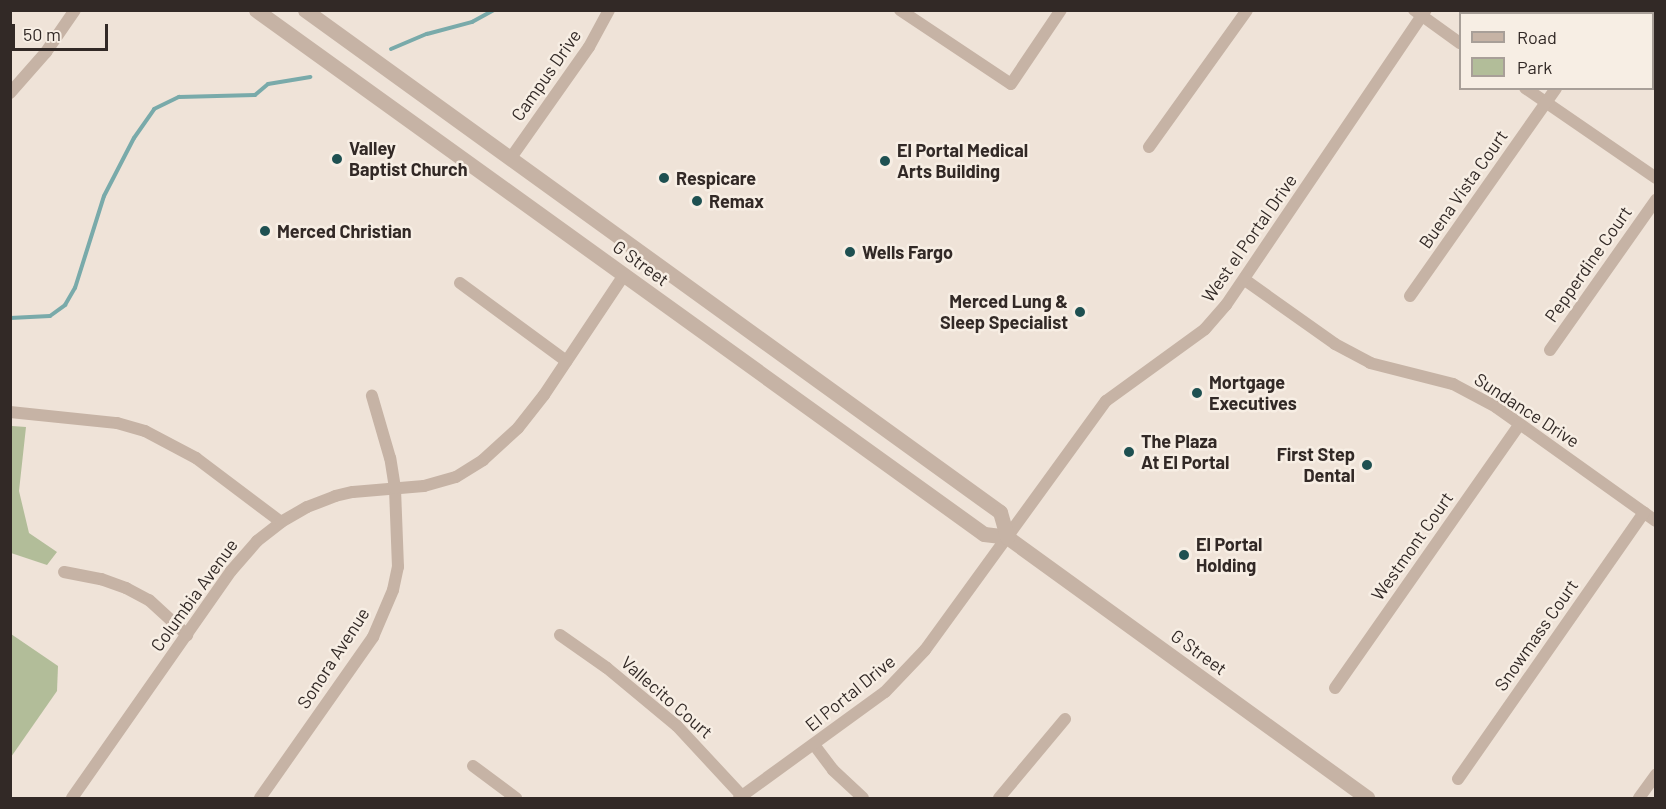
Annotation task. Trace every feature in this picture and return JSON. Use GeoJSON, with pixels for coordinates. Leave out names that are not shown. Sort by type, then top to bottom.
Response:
{"type":"FeatureCollection","features":[{"type":"Feature","properties":{"kind":"street"},"geometry":{"type":"LineString","coordinates":[[10,93],[39,61],[75,10]]}},
{"type":"Feature","properties":{"kind":"street","name":"G Street"},"geometry":{"type":"LineString","coordinates":[[256,10],[984,534],[1007,537],[1368,798]]}},
{"type":"Feature","properties":{"kind":"street","name":"G Street"},"geometry":{"type":"LineString","coordinates":[[305,10],[1000,513],[1007,537]]}},
{"type":"Feature","properties":{"kind":"street","name":"Campus Drive"},"geometry":{"type":"LineString","coordinates":[[510,159],[589,47],[609,10]]}},
{"type":"Feature","properties":{"kind":"street"},"geometry":{"type":"LineString","coordinates":[[900,10],[1011,84],[1061,10]]}},
{"type":"Feature","properties":{"kind":"street"},"geometry":{"type":"LineString","coordinates":[[1149,147],[1247,10]]}},
{"type":"Feature","properties":{"kind":"street"},"geometry":{"type":"LineString","coordinates":[[1421,12],[1459,41]]}},
{"type":"Feature","properties":{"kind":"street","name":"West el Portal Drive"},"geometry":{"type":"LineString","coordinates":[[1007,537],[1106,401],[1205,329],[1245,280],[1421,12]]}},
{"type":"Feature","properties":{"kind":"street"},"geometry":{"type":"LineString","coordinates":[[1528,90],[1656,178]]}},
{"type":"Feature","properties":{"kind":"street","name":"Buena Vista Court"},"geometry":{"type":"LineString","coordinates":[[1410,296],[1555,90]]}},
{"type":"Feature","properties":{"kind":"street","name":"Pepperdine Court"},"geometry":{"type":"LineString","coordinates":[[1551,350],[1656,200]]}},
{"type":"Feature","properties":{"kind":"street","name":"Columbia Avenue"},"geometry":{"type":"LineString","coordinates":[[72,798],[244,555],[280,522],[307,507],[335,496],[424,486],[456,477],[483,460],[518,428],[624,275]]}},
{"type":"Feature","properties":{"kind":"street","name":"Sundance Drive"},"geometry":{"type":"LineString","coordinates":[[1245,280],[1335,344],[1361,358],[1453,384],[1496,407],[1656,521]]}},
{"type":"Feature","properties":{"kind":"street"},"geometry":{"type":"LineString","coordinates":[[460,284],[566,361]]}},
{"type":"Feature","properties":{"kind":"street","name":"Sonora Avenue"},"geometry":{"type":"LineString","coordinates":[[260,798],[373,637],[393,590],[398,567],[395,488],[390,458],[372,396]]}},
{"type":"Feature","properties":{"kind":"street"},"geometry":{"type":"LineString","coordinates":[[10,412],[117,423],[145,431],[196,458],[280,522]]}},
{"type":"Feature","properties":{"kind":"street","name":"Westmont Court"},"geometry":{"type":"LineString","coordinates":[[1335,688],[1520,424]]}},
{"type":"Feature","properties":{"kind":"street","name":"Snowmass Court"},"geometry":{"type":"LineString","coordinates":[[1458,779],[1644,512]]}},
{"type":"Feature","properties":{"kind":"street","name":"El Portal Drive"},"geometry":{"type":"LineString","coordinates":[[741,797],[815,746],[904,674],[925,650],[1007,537]]}},
{"type":"Feature","properties":{"kind":"street"},"geometry":{"type":"LineString","coordinates":[[64,572],[101,579],[126,588],[149,600],[187,635]]}},
{"type":"Feature","properties":{"kind":"street","name":"Vallecito Court"},"geometry":{"type":"LineString","coordinates":[[560,635],[607,668],[677,726],[741,797]]}},
{"type":"Feature","properties":{"kind":"street"},"geometry":{"type":"LineString","coordinates":[[999,798],[1065,719]]}},
{"type":"Feature","properties":{"kind":"street"},"geometry":{"type":"LineString","coordinates":[[815,746],[833,770],[863,798]]}},
{"type":"Feature","properties":{"kind":"street"},"geometry":{"type":"LineString","coordinates":[[473,766],[516,798]]}},
{"type":"Feature","properties":{"kind":"street"},"geometry":{"type":"LineString","coordinates":[[1639,798],[1656,775]]}},
{"type":"Feature","properties":{"kind":"green space"},"geometry":{"type":"Polygon","coordinates":[[[12,426],[26,427],[19,491],[29,533],[57,552],[47,565],[11,553],[12,426]]]}},
{"type":"Feature","properties":{"kind":"green space"},"geometry":{"type":"Polygon","coordinates":[[[11,634],[58,666],[57,691],[11,757],[11,634]]]}},
{"type":"Feature","properties":{"kind":"waterway"},"geometry":{"type":"LineString","coordinates":[[391,49],[427,34],[472,22],[494,10]]}},
{"type":"Feature","properties":{"kind":"waterway"},"geometry":{"type":"LineString","coordinates":[[10,318],[50,316],[65,305],[75,288],[104,196],[134,138],[154,109],[179,97],[255,95],[268,84],[310,77]]}},
{"type":"Feature","properties":{"kind":"place","name":"Valley Baptist Church"},"geometry":{"type":"Point","coordinates":[337,159]}},
{"type":"Feature","properties":{"kind":"place","name":"El Portal Medical Arts Building"},"geometry":{"type":"Point","coordinates":[885,161]}},
{"type":"Feature","properties":{"kind":"place","name":"Respicare"},"geometry":{"type":"Point","coordinates":[664,178]}},
{"type":"Feature","properties":{"kind":"place","name":"Remax"},"geometry":{"type":"Point","coordinates":[697,201]}},
{"type":"Feature","properties":{"kind":"place","name":"Merced Christian"},"geometry":{"type":"Point","coordinates":[265,231]}},
{"type":"Feature","properties":{"kind":"place","name":"Wells Fargo"},"geometry":{"type":"Point","coordinates":[850,252]}},
{"type":"Feature","properties":{"kind":"place","name":"Merced Lung & Sleep Specialist"},"geometry":{"type":"Point","coordinates":[1080,312]}},
{"type":"Feature","properties":{"kind":"place","name":"Mortgage Executives"},"geometry":{"type":"Point","coordinates":[1197,393]}},
{"type":"Feature","properties":{"kind":"place","name":"The Plaza At El Portal"},"geometry":{"type":"Point","coordinates":[1129,452]}},
{"type":"Feature","properties":{"kind":"place","name":"First Step Dental"},"geometry":{"type":"Point","coordinates":[1367,465]}},
{"type":"Feature","properties":{"kind":"place","name":"El Portal Holding"},"geometry":{"type":"Point","coordinates":[1184,555]}}]}
